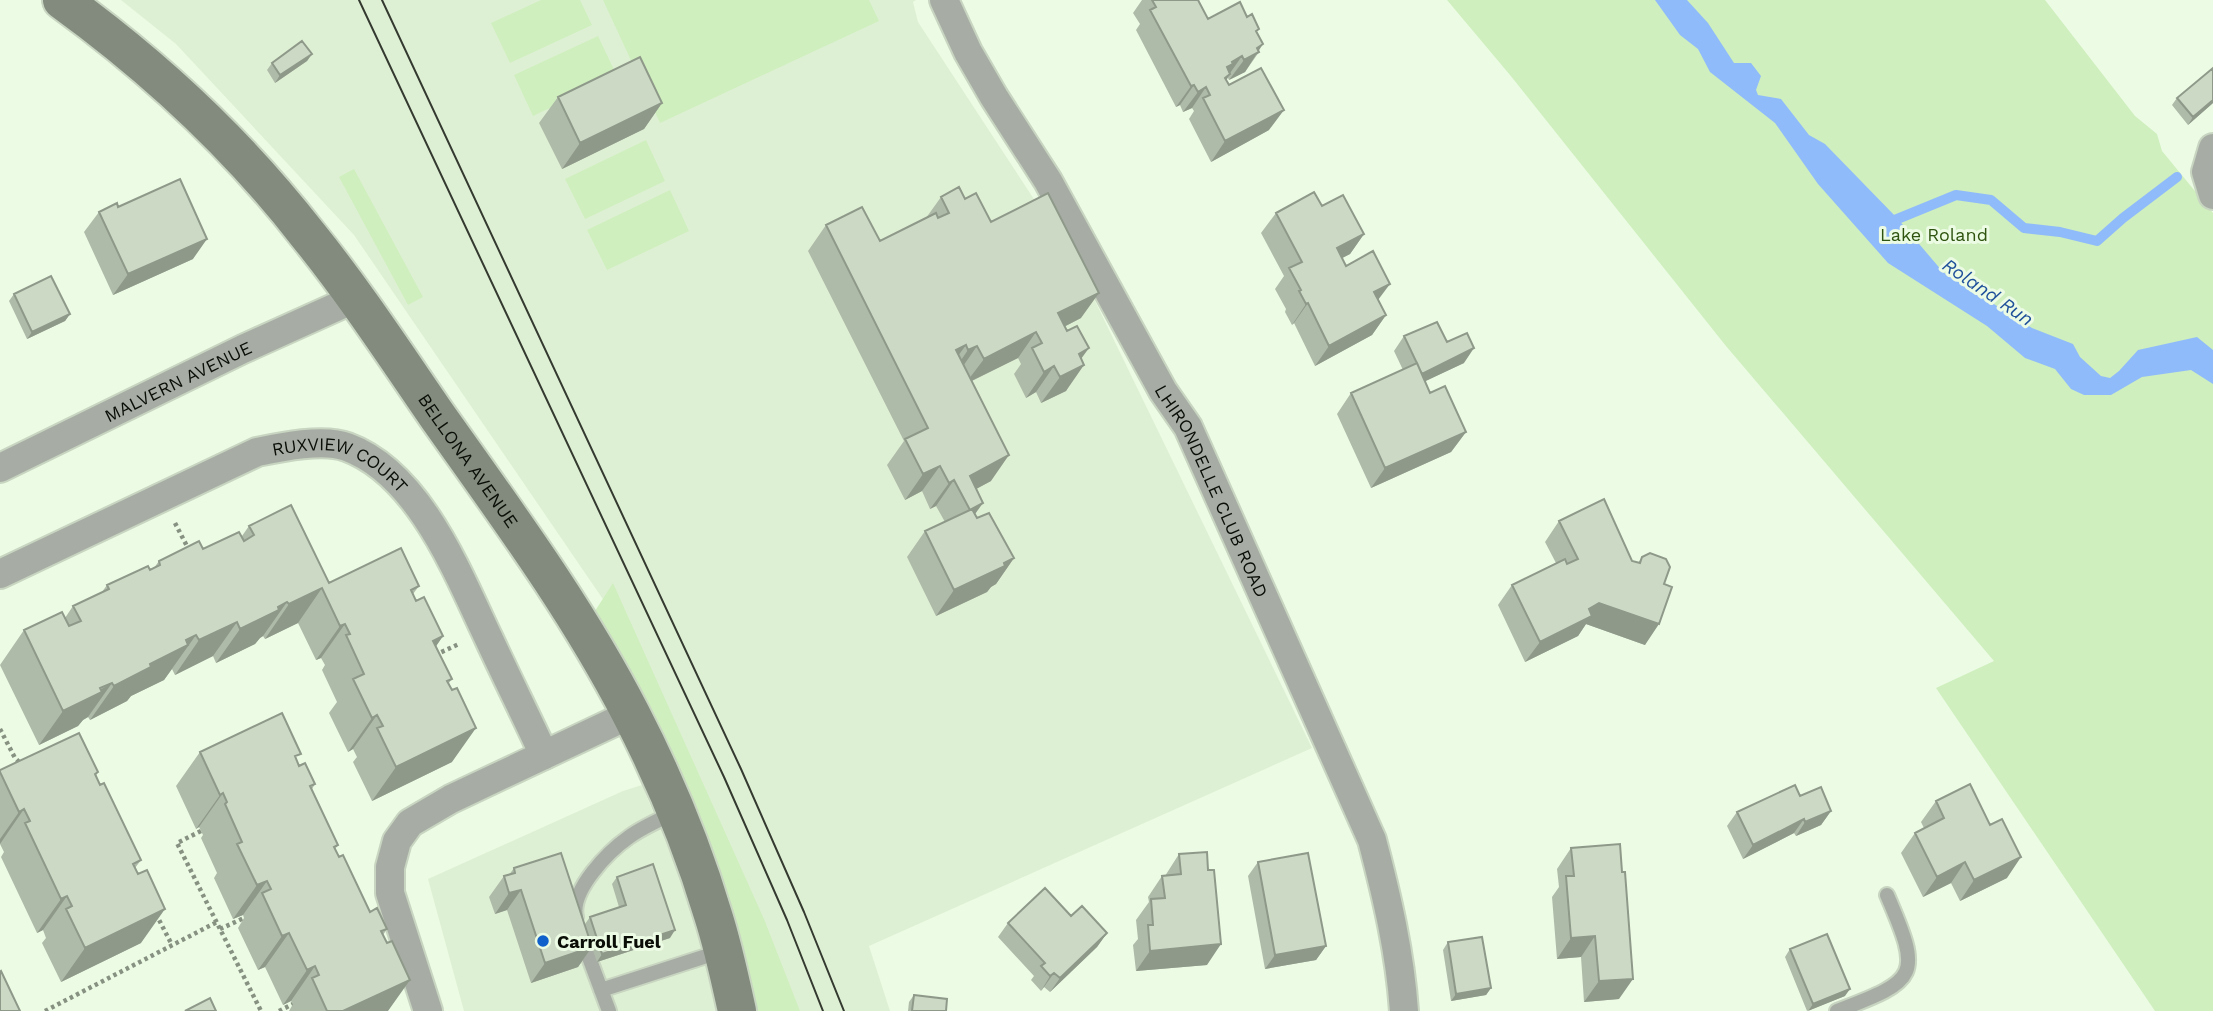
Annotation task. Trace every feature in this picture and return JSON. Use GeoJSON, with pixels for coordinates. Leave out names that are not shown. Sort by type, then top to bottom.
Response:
{"type":"FeatureCollection","features":[{"type":"Feature","properties":{"kind":"main road","name":"BELLONA AVENUE"},"geometry":{"type":"LineString","coordinates":[[62,0],[134,56],[210,126],[261,178],[293,216],[355,298],[577,621],[631,714],[675,812],[702,881],[737,1011]]}},
{"type":"Feature","properties":{"kind":"street","name":"LHIRONDELLE CLUB ROAD"},"geometry":{"type":"LineString","coordinates":[[944,0],[988,88],[1048,181],[1163,391],[1188,427],[1372,840],[1388,898],[1404,1011]]}},
{"type":"Feature","properties":{"kind":"street"},"geometry":{"type":"LineString","coordinates":[[2213,148],[2206,172],[2213,195]]}},
{"type":"Feature","properties":{"kind":"street","name":"MALVERN AVENUE"},"geometry":{"type":"LineString","coordinates":[[0,468],[243,349],[355,298]]}},
{"type":"Feature","properties":{"kind":"street","name":"RUXVIEW COURT"},"geometry":{"type":"LineString","coordinates":[[0,574],[257,452],[301,444],[345,446],[376,462],[400,485],[430,523],[462,583],[544,755]]}},
{"type":"Feature","properties":{"kind":"street"},"geometry":{"type":"LineString","coordinates":[[428,1011],[390,892],[390,867],[397,841],[410,823],[451,799],[631,714]]}},
{"type":"Feature","properties":{"kind":"lane"},"geometry":{"type":"LineString","coordinates":[[609,1011],[575,912],[578,897],[593,872],[615,849],[629,837],[675,812]]}},
{"type":"Feature","properties":{"kind":"lane"},"geometry":{"type":"LineString","coordinates":[[1836,1011],[1876,996],[1895,985],[1906,974],[1909,966],[1908,944],[1887,895]]}},
{"type":"Feature","properties":{"kind":"lane"},"geometry":{"type":"LineString","coordinates":[[601,990],[723,951]]}},
{"type":"Feature","properties":{"kind":"path"},"geometry":{"type":"LineString","coordinates":[[162,497],[192,557]]}},
{"type":"Feature","properties":{"kind":"path"},"geometry":{"type":"LineString","coordinates":[[0,729],[15,758],[21,764],[28,765]]}},
{"type":"Feature","properties":{"kind":"path"},"geometry":{"type":"LineString","coordinates":[[201,831],[177,843],[261,1011]]}},
{"type":"Feature","properties":{"kind":"path"},"geometry":{"type":"LineString","coordinates":[[154,910],[172,945]]}},
{"type":"Feature","properties":{"kind":"path"},"geometry":{"type":"LineString","coordinates":[[220,929],[244,918]]}},
{"type":"Feature","properties":{"kind":"path"},"geometry":{"type":"LineString","coordinates":[[45,1011],[217,922]]}},
{"type":"Feature","properties":{"kind":"path"},"geometry":{"type":"LineString","coordinates":[[279,1011],[293,1004]]}},
{"type":"Feature","properties":{"kind":"shaded area"},"geometry":{"type":"Polygon","coordinates":[[[121,0],[916,0],[913,2],[918,22],[1079,268],[1312,748],[869,946],[890,1011],[765,1011],[748,930],[611,611],[354,235],[176,44],[121,0]]]}},
{"type":"Feature","properties":{"kind":"shaded area"},"geometry":{"type":"Polygon","coordinates":[[[642,785],[684,886],[718,1011],[464,1011],[428,879],[623,791],[642,785]]]}},
{"type":"Feature","properties":{"kind":"green space"},"geometry":{"type":"Polygon","coordinates":[[[541,0],[580,0],[592,25],[510,63],[491,23],[541,0]]]}},
{"type":"Feature","properties":{"kind":"green space"},"geometry":{"type":"Polygon","coordinates":[[[603,0],[869,0],[879,21],[660,123],[603,0]]]}},
{"type":"Feature","properties":{"kind":"green space","name":"Lake Roland"},"geometry":{"type":"Polygon","coordinates":[[[1447,0],[2045,0],[2135,116],[2157,134],[2162,151],[2213,213],[2213,1011],[2155,1011],[1936,688],[1994,661],[1726,346],[1447,0]]]}},
{"type":"Feature","properties":{"kind":"green space"},"geometry":{"type":"Polygon","coordinates":[[[598,36],[617,76],[533,116],[514,75],[598,36]]]}},
{"type":"Feature","properties":{"kind":"green space"},"geometry":{"type":"Polygon","coordinates":[[[646,140],[665,181],[585,219],[565,179],[646,140]]]}},
{"type":"Feature","properties":{"kind":"green space"},"geometry":{"type":"Polygon","coordinates":[[[354,169],[423,297],[408,305],[339,177],[354,169]]]}},
{"type":"Feature","properties":{"kind":"green space"},"geometry":{"type":"Polygon","coordinates":[[[670,190],[689,231],[607,270],[587,230],[670,190]]]}},
{"type":"Feature","properties":{"kind":"green space"},"geometry":{"type":"Polygon","coordinates":[[[613,583],[764,919],[800,1011],[754,1011],[718,870],[650,708],[595,611],[613,583]]]}},
{"type":"Feature","properties":{"kind":"water","name":"Roland Run"},"geometry":{"type":"Polygon","coordinates":[[[1655,0],[1687,0],[1708,23],[1734,63],[1751,63],[1761,76],[1756,90],[1758,95],[1781,99],[1809,135],[1825,144],[1897,218],[1943,272],[2032,328],[2073,344],[2080,357],[2101,376],[2110,378],[2138,350],[2197,337],[2213,350],[2213,384],[2191,370],[2142,377],[2111,395],[2084,395],[2071,389],[2055,369],[2025,358],[1987,326],[1888,263],[1818,184],[1775,123],[1710,72],[1698,49],[1680,35],[1655,0]]]}},
{"type":"Feature","properties":{"kind":"building"},"geometry":{"type":"Polygon","coordinates":[[[1152,0],[1198,0],[1208,19],[1240,2],[1247,17],[1252,14],[1263,44],[1257,48],[1259,52],[1244,60],[1242,56],[1232,62],[1233,64],[1227,67],[1230,74],[1225,78],[1229,85],[1261,68],[1284,110],[1225,141],[1203,98],[1210,95],[1206,87],[1198,92],[1194,85],[1191,86],[1150,10],[1156,7],[1152,0]]]}},
{"type":"Feature","properties":{"kind":"building"},"geometry":{"type":"Polygon","coordinates":[[[302,41],[312,54],[280,75],[272,63],[302,41]]]}},
{"type":"Feature","properties":{"kind":"building"},"geometry":{"type":"Polygon","coordinates":[[[640,57],[662,103],[580,143],[558,97],[640,57]]]}},
{"type":"Feature","properties":{"kind":"building"},"geometry":{"type":"Polygon","coordinates":[[[2213,68],[2213,100],[2193,117],[2177,98],[2213,68]]]}},
{"type":"Feature","properties":{"kind":"building"},"geometry":{"type":"Polygon","coordinates":[[[180,179],[207,239],[128,274],[99,212],[117,203],[118,207],[180,179]]]}},
{"type":"Feature","properties":{"kind":"building"},"geometry":{"type":"Polygon","coordinates":[[[959,187],[965,199],[976,193],[991,222],[1048,193],[1099,293],[1058,313],[1067,331],[1077,326],[1089,348],[1079,354],[1084,365],[1060,377],[1054,366],[1044,372],[1032,348],[1042,343],[1036,332],[984,359],[977,346],[968,350],[966,345],[956,350],[1009,455],[970,476],[983,503],[970,510],[954,480],[949,483],[940,466],[923,474],[905,439],[928,428],[826,225],[862,207],[880,241],[936,213],[938,218],[949,213],[941,197],[959,187]]]}},
{"type":"Feature","properties":{"kind":"building"},"geometry":{"type":"Polygon","coordinates":[[[1314,192],[1322,206],[1343,195],[1364,234],[1337,248],[1346,266],[1373,251],[1390,284],[1374,292],[1386,315],[1329,346],[1289,268],[1302,262],[1276,213],[1314,192]]]}},
{"type":"Feature","properties":{"kind":"building"},"geometry":{"type":"Polygon","coordinates":[[[51,276],[70,314],[32,332],[14,294],[51,276]]]}},
{"type":"Feature","properties":{"kind":"building"},"geometry":{"type":"Polygon","coordinates":[[[1437,322],[1447,342],[1467,333],[1474,348],[1422,374],[1404,336],[1437,322]]]}},
{"type":"Feature","properties":{"kind":"building"},"geometry":{"type":"Polygon","coordinates":[[[1417,363],[1430,393],[1445,386],[1466,432],[1385,468],[1351,393],[1417,363]]]}},
{"type":"Feature","properties":{"kind":"building"},"geometry":{"type":"Polygon","coordinates":[[[1604,499],[1632,561],[1640,563],[1642,557],[1650,553],[1666,559],[1670,567],[1664,584],[1672,587],[1659,624],[1599,603],[1589,609],[1592,616],[1540,642],[1512,585],[1565,559],[1567,564],[1578,559],[1559,521],[1604,499]]]}},
{"type":"Feature","properties":{"kind":"building"},"geometry":{"type":"Polygon","coordinates":[[[291,505],[329,583],[401,548],[419,586],[411,590],[416,601],[424,597],[443,636],[433,641],[452,679],[447,681],[452,690],[457,688],[476,728],[396,767],[377,728],[383,726],[377,715],[372,718],[353,679],[364,674],[346,635],[350,634],[345,624],[340,626],[322,588],[289,604],[287,602],[278,607],[279,610],[240,629],[237,622],[199,640],[196,635],[186,640],[188,645],[150,664],[151,667],[114,686],[112,683],[100,688],[102,692],[63,711],[24,630],[62,612],[69,626],[81,621],[73,606],[109,589],[107,585],[148,566],[150,570],[160,565],[159,561],[199,541],[203,549],[239,532],[244,541],[254,535],[249,526],[291,505]]]}},
{"type":"Feature","properties":{"kind":"building"},"geometry":{"type":"Polygon","coordinates":[[[972,509],[977,518],[989,513],[1014,558],[1004,563],[1005,566],[954,590],[925,531],[972,509]]]}},
{"type":"Feature","properties":{"kind":"building"},"geometry":{"type":"Polygon","coordinates":[[[282,713],[301,754],[295,756],[299,766],[305,763],[315,784],[310,786],[338,845],[334,847],[339,857],[343,855],[370,912],[377,908],[387,929],[381,931],[387,943],[392,941],[410,980],[343,1011],[327,1011],[312,978],[319,975],[315,966],[307,970],[289,933],[282,936],[262,893],[271,889],[267,881],[257,885],[237,844],[242,842],[225,804],[227,802],[223,793],[220,795],[200,752],[282,713]]]}},
{"type":"Feature","properties":{"kind":"building"},"geometry":{"type":"Polygon","coordinates":[[[79,733],[98,772],[95,774],[100,785],[104,783],[141,860],[133,864],[138,874],[147,870],[165,909],[85,948],[66,909],[72,906],[67,896],[61,899],[25,823],[30,821],[24,809],[19,812],[0,772],[79,733]]]}},
{"type":"Feature","properties":{"kind":"building"},"geometry":{"type":"Polygon","coordinates":[[[1970,784],[1990,825],[2002,819],[2021,857],[1974,880],[1965,862],[1937,877],[1915,833],[1944,818],[1936,801],[1970,784]]]}},
{"type":"Feature","properties":{"kind":"building"},"geometry":{"type":"Polygon","coordinates":[[[1795,785],[1800,796],[1821,787],[1831,811],[1805,822],[1804,819],[1753,845],[1737,812],[1795,785]]]}},
{"type":"Feature","properties":{"kind":"building"},"geometry":{"type":"Polygon","coordinates":[[[1620,844],[1622,872],[1625,872],[1633,979],[1599,981],[1595,936],[1571,938],[1566,876],[1574,876],[1571,848],[1620,844]]]}},
{"type":"Feature","properties":{"kind":"building"},"geometry":{"type":"Polygon","coordinates":[[[1207,852],[1208,870],[1214,870],[1221,944],[1150,951],[1148,925],[1153,925],[1151,899],[1165,898],[1162,876],[1181,874],[1179,854],[1207,852]]]}},
{"type":"Feature","properties":{"kind":"building"},"geometry":{"type":"Polygon","coordinates":[[[561,853],[592,947],[545,963],[521,890],[509,893],[504,876],[515,873],[514,868],[561,853]]]}},
{"type":"Feature","properties":{"kind":"building"},"geometry":{"type":"Polygon","coordinates":[[[1308,853],[1326,946],[1275,955],[1258,862],[1308,853]]]}},
{"type":"Feature","properties":{"kind":"building","name":"Carroll Fuel"},"geometry":{"type":"Polygon","coordinates":[[[653,864],[675,930],[602,954],[590,917],[626,905],[617,877],[653,864]]]}},
{"type":"Feature","properties":{"kind":"building"},"geometry":{"type":"Polygon","coordinates":[[[1045,888],[1071,916],[1082,906],[1107,933],[1060,978],[1054,973],[1050,976],[1041,966],[1045,963],[1008,923],[1045,888]]]}},
{"type":"Feature","properties":{"kind":"building"},"geometry":{"type":"Polygon","coordinates":[[[1827,934],[1850,989],[1813,1004],[1790,949],[1827,934]]]}},
{"type":"Feature","properties":{"kind":"building"},"geometry":{"type":"Polygon","coordinates":[[[1482,937],[1491,988],[1456,994],[1448,942],[1482,937]]]}},
{"type":"Feature","properties":{"kind":"building"},"geometry":{"type":"Polygon","coordinates":[[[1,971],[20,1011],[0,1011],[1,971]]]}},
{"type":"Feature","properties":{"kind":"building"},"geometry":{"type":"Polygon","coordinates":[[[914,995],[947,999],[946,1011],[912,1011],[914,995]]]}},
{"type":"Feature","properties":{"kind":"building"},"geometry":{"type":"Polygon","coordinates":[[[210,998],[216,1011],[185,1011],[210,998]]]}},
{"type":"Feature","properties":{"kind":"waterway"},"geometry":{"type":"LineString","coordinates":[[1885,224],[1956,195],[1991,200],[2024,228],[2060,232],[2097,241],[2177,177]]}},
{"type":"Feature","properties":{"kind":"tram line"},"geometry":{"type":"LineString","coordinates":[[359,0],[724,777],[787,920],[823,1011]]}},
{"type":"Feature","properties":{"kind":"tram line"},"geometry":{"type":"LineString","coordinates":[[382,0],[741,769],[844,1011]]}},
{"type":"Feature","properties":{"kind":"place","name":"Carroll Fuel"},"geometry":{"type":"Point","coordinates":[543,941]}}]}
